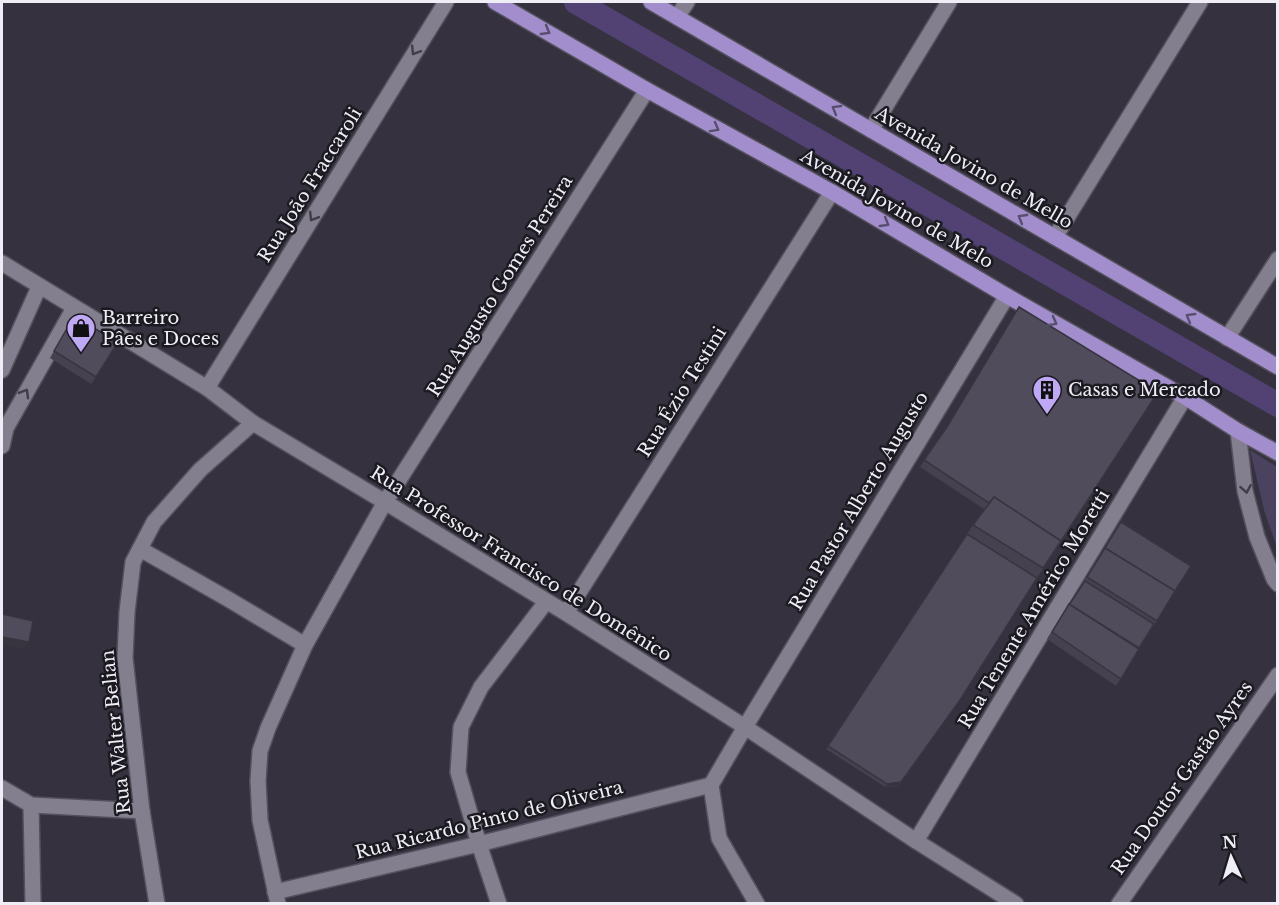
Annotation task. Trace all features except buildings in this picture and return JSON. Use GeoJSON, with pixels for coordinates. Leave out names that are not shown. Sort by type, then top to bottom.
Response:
{"type":"FeatureCollection","features":[{"type":"Feature","properties":{"kind":"main road","name":"Avenida Jovino de Melo"},"geometry":{"type":"LineString","coordinates":[[495,2],[647,90],[832,192],[1278,453]]}},
{"type":"Feature","properties":{"kind":"main road","name":"Avenida Jovino de Mello"},"geometry":{"type":"LineString","coordinates":[[651,2],[1278,367]]}},
{"type":"Feature","properties":{"kind":"street","name":"Rua João Fraccaroli"},"geometry":{"type":"LineString","coordinates":[[207,388],[446,2]]}},
{"type":"Feature","properties":{"kind":"street"},"geometry":{"type":"LineString","coordinates":[[678,17],[687,2]]}},
{"type":"Feature","properties":{"kind":"street"},"geometry":{"type":"LineString","coordinates":[[871,130],[949,2]]}},
{"type":"Feature","properties":{"kind":"street"},"geometry":{"type":"LineString","coordinates":[[1055,237],[1200,2]]}},
{"type":"Feature","properties":{"kind":"street","name":"Rua Augusto Gomes Pereira"},"geometry":{"type":"LineString","coordinates":[[277,898],[260,820],[258,781],[260,752],[268,728],[305,645],[385,502],[647,90]]}},
{"type":"Feature","properties":{"kind":"street","name":"Rua Ézio Testini"},"geometry":{"type":"LineString","coordinates":[[566,613],[832,192]]}},
{"type":"Feature","properties":{"kind":"street"},"geometry":{"type":"LineString","coordinates":[[1227,338],[1278,259]]}},
{"type":"Feature","properties":{"kind":"street","name":"Rua Professor Francisco de Domênico"},"geometry":{"type":"LineString","coordinates":[[2,263],[207,388],[253,423],[566,613],[745,727],[916,841],[1016,903]]}},
{"type":"Feature","properties":{"kind":"street"},"geometry":{"type":"LineString","coordinates":[[2,369],[39,287]]}},
{"type":"Feature","properties":{"kind":"street","name":"Rua Pastor Alberto Augusto"},"geometry":{"type":"LineString","coordinates":[[711,784],[1007,296]]}},
{"type":"Feature","properties":{"kind":"street"},"geometry":{"type":"LineString","coordinates":[[2,446],[4,427],[74,308]]}},
{"type":"Feature","properties":{"kind":"street","name":"Rua Tenente Américo Moretti"},"geometry":{"type":"LineString","coordinates":[[916,841],[1185,397]]}},
{"type":"Feature","properties":{"kind":"street","name":"Rua Walter Belian"},"geometry":{"type":"LineString","coordinates":[[157,903],[142,811],[125,658],[133,562],[154,522],[200,470],[253,423]]}},
{"type":"Feature","properties":{"kind":"street"},"geometry":{"type":"LineString","coordinates":[[1238,431],[1245,491],[1257,537],[1278,585]]}},
{"type":"Feature","properties":{"kind":"street"},"geometry":{"type":"LineString","coordinates":[[140,549],[305,645]]}},
{"type":"Feature","properties":{"kind":"street"},"geometry":{"type":"LineString","coordinates":[[499,903],[458,772],[461,727],[481,687],[546,602]]}},
{"type":"Feature","properties":{"kind":"street","name":"Rua Doutor Gastão Ayres"},"geometry":{"type":"LineString","coordinates":[[1119,903],[1278,675]]}},
{"type":"Feature","properties":{"kind":"street"},"geometry":{"type":"LineString","coordinates":[[711,784],[719,838],[757,903]]}},
{"type":"Feature","properties":{"kind":"street","name":"Rua Ricardo Pinto de Oliveira"},"geometry":{"type":"LineString","coordinates":[[277,898],[711,784]]}},
{"type":"Feature","properties":{"kind":"street"},"geometry":{"type":"LineString","coordinates":[[2,788],[31,805],[142,811]]}},
{"type":"Feature","properties":{"kind":"street"},"geometry":{"type":"LineString","coordinates":[[31,805],[33,903]]}},
{"type":"Feature","properties":{"kind":"shaded area"},"geometry":{"type":"Polygon","coordinates":[[[1250,450],[1277,467],[1277,548],[1264,510],[1250,450]]]}},
{"type":"Feature","properties":{"kind":"waterway"},"geometry":{"type":"LineString","coordinates":[[576,2],[1278,405]]}},
{"type":"Feature","properties":{"kind":"place","name":"Barreiro Pâes e Doces"},"geometry":{"type":"Point","coordinates":[81,354]}},
{"type":"Feature","properties":{"kind":"place","name":"Casas e Mercado"},"geometry":{"type":"Point","coordinates":[1047,416]}}]}
